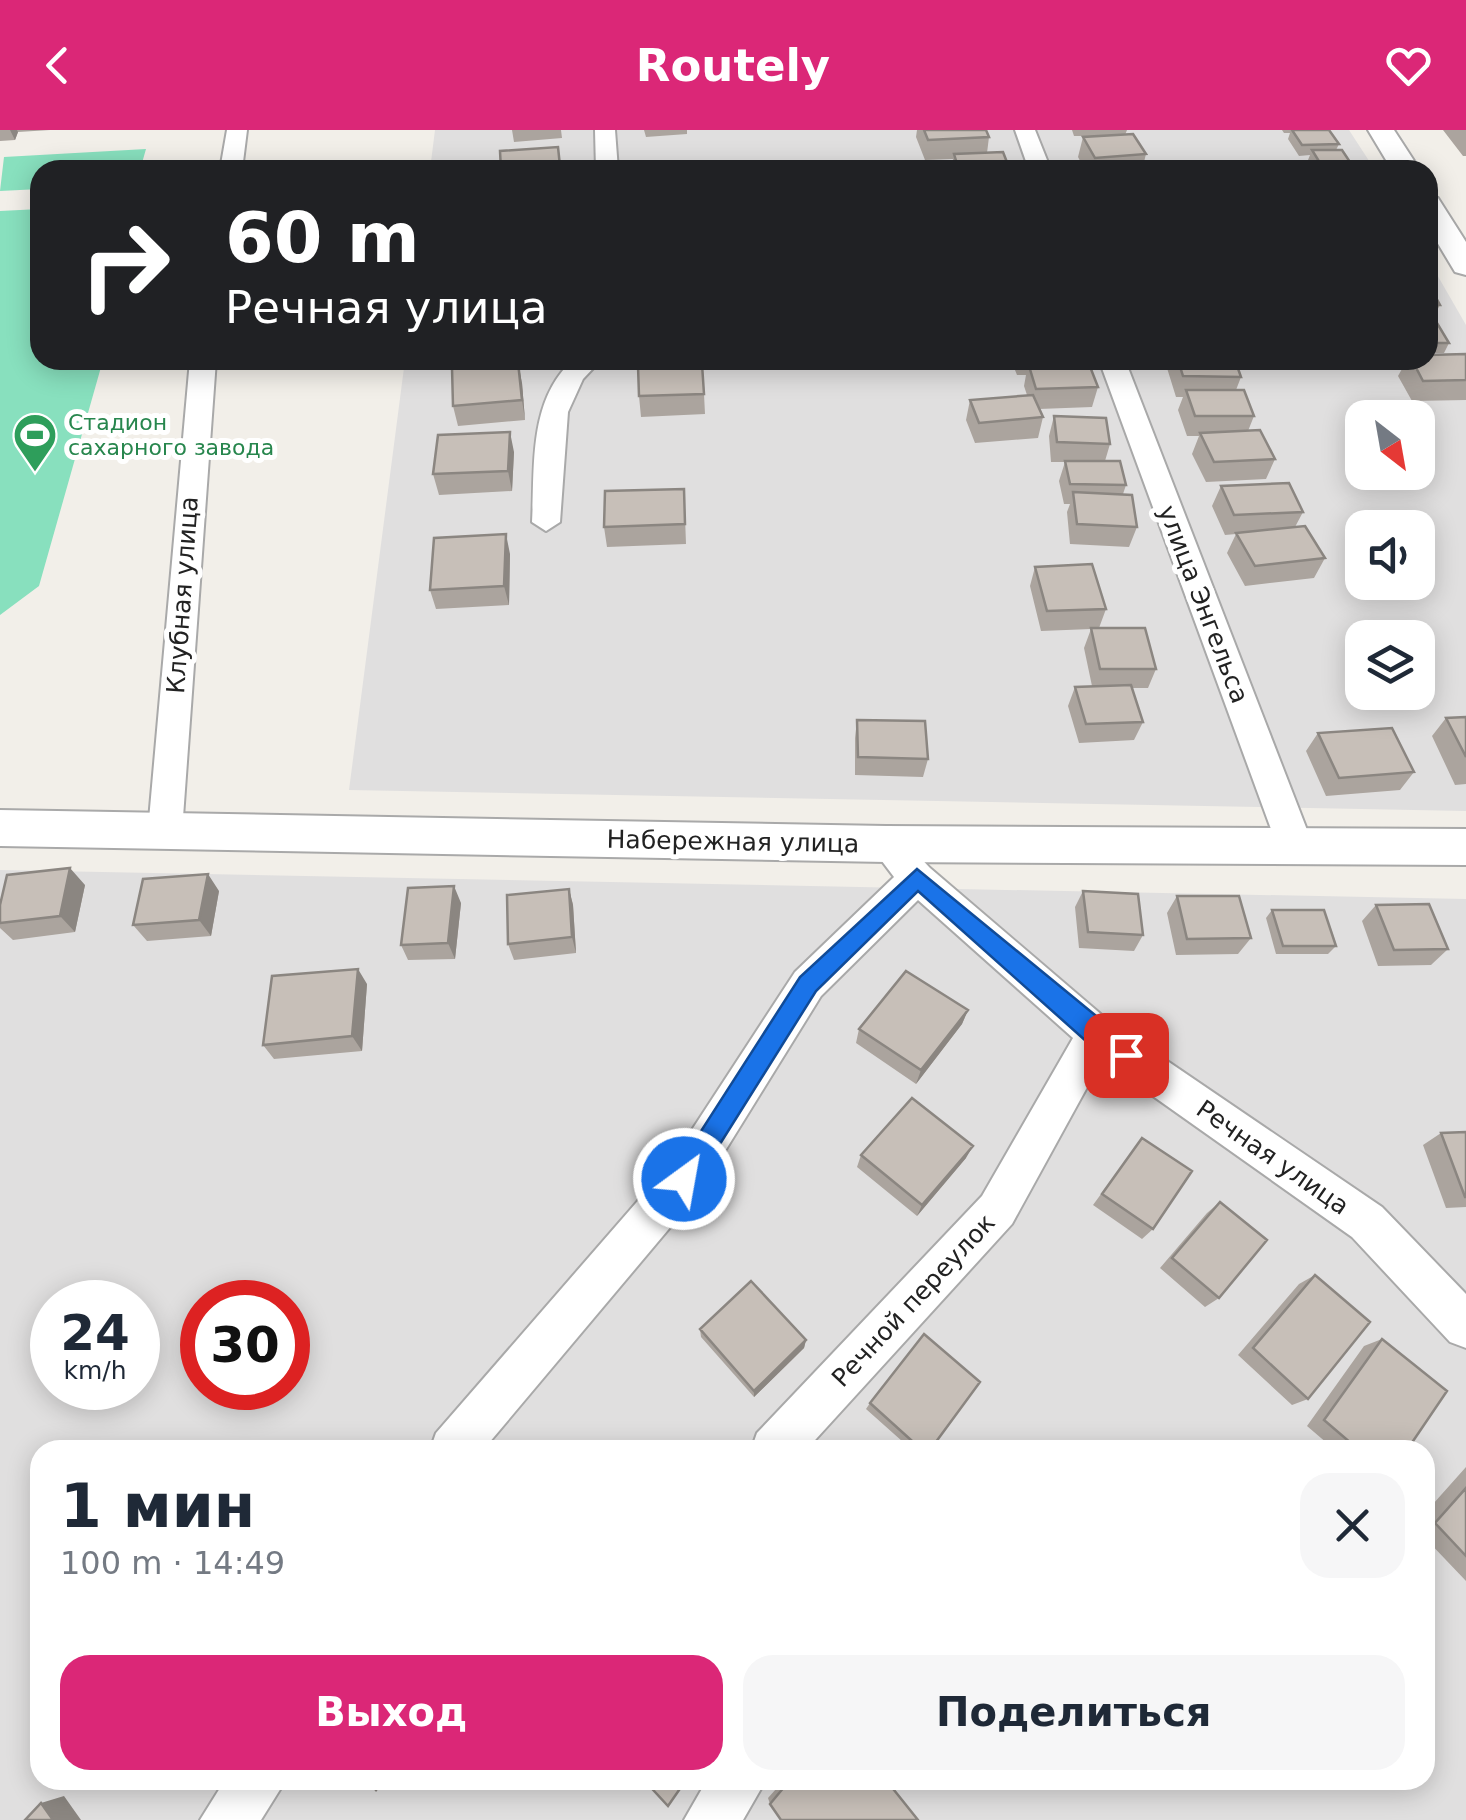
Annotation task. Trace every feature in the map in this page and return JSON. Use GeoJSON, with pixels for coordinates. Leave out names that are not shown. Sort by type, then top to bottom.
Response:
{"type":"FeatureCollection","features":[{"type":"Feature","properties":{"kind":"street"},"geometry":{"type":"LineString","coordinates":[[232,160],[237,130]]}},
{"type":"Feature","properties":{"kind":"street"},"geometry":{"type":"LineString","coordinates":[[605,130],[606,160]]}},
{"type":"Feature","properties":{"kind":"street"},"geometry":{"type":"LineString","coordinates":[[1024,130],[1036,160]]}},
{"type":"Feature","properties":{"kind":"street"},"geometry":{"type":"LineString","coordinates":[[1381,130],[1400,160]]}},
{"type":"Feature","properties":{"kind":"street"},"geometry":{"type":"LineString","coordinates":[[1438,220],[1466,266]]}},
{"type":"Feature","properties":{"kind":"street","name":"Клубная улица"},"geometry":{"type":"LineString","coordinates":[[165,831],[202,370]]}},
{"type":"Feature","properties":{"kind":"street"},"geometry":{"type":"LineString","coordinates":[[546,522],[552,428],[560,390],[572,370]]}},
{"type":"Feature","properties":{"kind":"street","name":"улица Энгельса"},"geometry":{"type":"LineString","coordinates":[[1116,370],[1296,848]]}},
{"type":"Feature","properties":{"kind":"street","name":"Набережная улица"},"geometry":{"type":"LineString","coordinates":[[0,828],[886,844],[1466,847]]}},
{"type":"Feature","properties":{"kind":"street","name":"Речная улица"},"geometry":{"type":"LineString","coordinates":[[886,844],[917,878],[1096,1034],[1367,1222],[1466,1326]]}},
{"type":"Feature","properties":{"kind":"street"},"geometry":{"type":"LineString","coordinates":[[462,1440],[684,1179],[808,984],[917,878]]}},
{"type":"Feature","properties":{"kind":"street","name":"Речной переулок"},"geometry":{"type":"LineString","coordinates":[[783,1440],[998,1210],[1096,1034]]}},
{"type":"Feature","properties":{"kind":"street"},"geometry":{"type":"LineString","coordinates":[[227,1820],[251,1790]]}},
{"type":"Feature","properties":{"kind":"street"},"geometry":{"type":"LineString","coordinates":[[712,1820],[732,1790]]}},
{"type":"Feature","properties":{"kind":"shaded area"},"geometry":{"type":"Polygon","coordinates":[[[435,130],[1349,130],[1368,160],[431,160],[435,130]]]}},
{"type":"Feature","properties":{"kind":"shaded area"},"geometry":{"type":"Polygon","coordinates":[[[1438,276],[1466,325],[1466,811],[349,790],[404,370],[1438,370],[1438,276]]]}},
{"type":"Feature","properties":{"kind":"shaded area"},"geometry":{"type":"Polygon","coordinates":[[[0,870],[1466,899],[1466,1820],[0,1820],[0,870]]]}},
{"type":"Feature","properties":{"kind":"green space"},"geometry":{"type":"Polygon","coordinates":[[[146,149],[143,160],[30,160],[30,190],[0,191],[4,157],[146,149]]]}},
{"type":"Feature","properties":{"kind":"green space","name":"Стадион сахарного завода"},"geometry":{"type":"Polygon","coordinates":[[[30,210],[30,370],[100,370],[39,586],[0,615],[0,211],[30,210]]]}},
{"type":"Feature","properties":{"kind":"building"},"geometry":{"type":"Polygon","coordinates":[[[924,130],[986,130],[989,137],[928,140],[924,130]]]}},
{"type":"Feature","properties":{"kind":"building"},"geometry":{"type":"Polygon","coordinates":[[[1292,130],[1329,130],[1339,144],[1302,145],[1292,130]]]}},
{"type":"Feature","properties":{"kind":"building"},"geometry":{"type":"Polygon","coordinates":[[[1133,134],[1146,154],[1095,158],[1083,137],[1133,134]]]}},
{"type":"Feature","properties":{"kind":"building"},"geometry":{"type":"Polygon","coordinates":[[[558,147],[559,160],[500,160],[500,151],[558,147]]]}},
{"type":"Feature","properties":{"kind":"building"},"geometry":{"type":"Polygon","coordinates":[[[1312,150],[1342,150],[1349,160],[1318,160],[1312,150]]]}},
{"type":"Feature","properties":{"kind":"building"},"geometry":{"type":"Polygon","coordinates":[[[1003,152],[1006,160],[956,160],[954,154],[1003,152]]]}},
{"type":"Feature","properties":{"kind":"building"},"geometry":{"type":"Polygon","coordinates":[[[1438,325],[1449,343],[1438,343],[1438,325]]]}},
{"type":"Feature","properties":{"kind":"building"},"geometry":{"type":"Polygon","coordinates":[[[1466,354],[1466,380],[1423,381],[1417,370],[1438,370],[1438,355],[1466,354]]]}},
{"type":"Feature","properties":{"kind":"building"},"geometry":{"type":"Polygon","coordinates":[[[452,370],[519,370],[522,400],[453,406],[452,370]]]}},
{"type":"Feature","properties":{"kind":"building"},"geometry":{"type":"Polygon","coordinates":[[[638,370],[702,370],[704,394],[639,396],[638,370]]]}},
{"type":"Feature","properties":{"kind":"building"},"geometry":{"type":"Polygon","coordinates":[[[1030,370],[1091,370],[1098,387],[1036,389],[1030,370]]]}},
{"type":"Feature","properties":{"kind":"building"},"geometry":{"type":"Polygon","coordinates":[[[1181,370],[1239,370],[1241,377],[1183,376],[1181,370]]]}},
{"type":"Feature","properties":{"kind":"building"},"geometry":{"type":"Polygon","coordinates":[[[1186,390],[1244,390],[1254,416],[1195,416],[1186,390]]]}},
{"type":"Feature","properties":{"kind":"building"},"geometry":{"type":"Polygon","coordinates":[[[1033,395],[1043,417],[979,423],[970,400],[1033,395]]]}},
{"type":"Feature","properties":{"kind":"building"},"geometry":{"type":"Polygon","coordinates":[[[1054,416],[1106,418],[1110,444],[1057,442],[1054,416]]]}},
{"type":"Feature","properties":{"kind":"building"},"geometry":{"type":"Polygon","coordinates":[[[1260,430],[1275,459],[1214,462],[1200,433],[1260,430]]]}},
{"type":"Feature","properties":{"kind":"building"},"geometry":{"type":"Polygon","coordinates":[[[510,432],[508,471],[433,474],[438,435],[510,432]]]}},
{"type":"Feature","properties":{"kind":"building"},"geometry":{"type":"Polygon","coordinates":[[[1065,461],[1120,461],[1126,485],[1070,484],[1065,461]]]}},
{"type":"Feature","properties":{"kind":"building"},"geometry":{"type":"Polygon","coordinates":[[[1289,483],[1303,512],[1234,515],[1221,486],[1289,483]]]}},
{"type":"Feature","properties":{"kind":"building"},"geometry":{"type":"Polygon","coordinates":[[[684,489],[685,524],[604,527],[605,491],[684,489]]]}},
{"type":"Feature","properties":{"kind":"building"},"geometry":{"type":"Polygon","coordinates":[[[1073,492],[1132,495],[1137,527],[1077,524],[1073,492]]]}},
{"type":"Feature","properties":{"kind":"building"},"geometry":{"type":"Polygon","coordinates":[[[1305,526],[1325,558],[1255,566],[1236,533],[1305,526]]]}},
{"type":"Feature","properties":{"kind":"building"},"geometry":{"type":"Polygon","coordinates":[[[506,534],[504,586],[430,590],[434,538],[506,534]]]}},
{"type":"Feature","properties":{"kind":"building"},"geometry":{"type":"Polygon","coordinates":[[[1092,564],[1106,609],[1047,611],[1035,567],[1092,564]]]}},
{"type":"Feature","properties":{"kind":"building"},"geometry":{"type":"Polygon","coordinates":[[[1091,628],[1145,628],[1156,669],[1100,669],[1091,628]]]}},
{"type":"Feature","properties":{"kind":"building"},"geometry":{"type":"Polygon","coordinates":[[[1131,685],[1143,722],[1086,724],[1075,687],[1131,685]]]}},
{"type":"Feature","properties":{"kind":"building"},"geometry":{"type":"Polygon","coordinates":[[[1466,717],[1466,757],[1446,718],[1466,717]]]}},
{"type":"Feature","properties":{"kind":"building"},"geometry":{"type":"Polygon","coordinates":[[[857,720],[925,721],[928,759],[858,757],[857,720]]]}},
{"type":"Feature","properties":{"kind":"building"},"geometry":{"type":"Polygon","coordinates":[[[1392,728],[1414,772],[1339,778],[1318,733],[1392,728]]]}},
{"type":"Feature","properties":{"kind":"building"},"geometry":{"type":"Polygon","coordinates":[[[70,868],[60,916],[0,923],[7,875],[70,868]]]}},
{"type":"Feature","properties":{"kind":"building"},"geometry":{"type":"Polygon","coordinates":[[[208,874],[199,920],[133,925],[143,879],[208,874]]]}},
{"type":"Feature","properties":{"kind":"building"},"geometry":{"type":"Polygon","coordinates":[[[454,886],[448,943],[401,945],[408,888],[454,886]]]}},
{"type":"Feature","properties":{"kind":"building"},"geometry":{"type":"Polygon","coordinates":[[[569,889],[572,937],[508,944],[507,895],[569,889]]]}},
{"type":"Feature","properties":{"kind":"building"},"geometry":{"type":"Polygon","coordinates":[[[1083,891],[1138,894],[1143,935],[1088,932],[1083,891]]]}},
{"type":"Feature","properties":{"kind":"building"},"geometry":{"type":"Polygon","coordinates":[[[1177,896],[1239,896],[1251,938],[1187,939],[1177,896]]]}},
{"type":"Feature","properties":{"kind":"building"},"geometry":{"type":"Polygon","coordinates":[[[1429,904],[1448,949],[1394,950],[1376,905],[1429,904]]]}},
{"type":"Feature","properties":{"kind":"building"},"geometry":{"type":"Polygon","coordinates":[[[1272,910],[1324,910],[1336,946],[1283,946],[1272,910]]]}},
{"type":"Feature","properties":{"kind":"building"},"geometry":{"type":"Polygon","coordinates":[[[358,969],[352,1036],[263,1045],[272,976],[358,969]]]}},
{"type":"Feature","properties":{"kind":"building"},"geometry":{"type":"Polygon","coordinates":[[[906,971],[968,1010],[921,1070],[859,1029],[906,971]]]}},
{"type":"Feature","properties":{"kind":"building"},"geometry":{"type":"Polygon","coordinates":[[[912,1098],[973,1146],[922,1205],[861,1155],[912,1098]]]}},
{"type":"Feature","properties":{"kind":"building"},"geometry":{"type":"Polygon","coordinates":[[[1466,1132],[1466,1197],[1465,1197],[1441,1133],[1466,1132]]]}},
{"type":"Feature","properties":{"kind":"building"},"geometry":{"type":"Polygon","coordinates":[[[1142,1138],[1192,1171],[1153,1229],[1102,1194],[1142,1138]]]}},
{"type":"Feature","properties":{"kind":"building"},"geometry":{"type":"Polygon","coordinates":[[[1220,1202],[1267,1240],[1219,1298],[1172,1258],[1220,1202]]]}},
{"type":"Feature","properties":{"kind":"building"},"geometry":{"type":"Polygon","coordinates":[[[1315,1275],[1370,1322],[1308,1399],[1253,1348],[1315,1275]]]}},
{"type":"Feature","properties":{"kind":"building"},"geometry":{"type":"Polygon","coordinates":[[[751,1281],[806,1340],[754,1391],[700,1329],[751,1281]]]}},
{"type":"Feature","properties":{"kind":"building"},"geometry":{"type":"Polygon","coordinates":[[[924,1334],[980,1382],[937,1440],[911,1440],[870,1403],[924,1334]]]}},
{"type":"Feature","properties":{"kind":"building"},"geometry":{"type":"Polygon","coordinates":[[[1382,1339],[1447,1391],[1414,1440],[1347,1440],[1324,1420],[1382,1339]]]}},
{"type":"Feature","properties":{"kind":"building"},"geometry":{"type":"Polygon","coordinates":[[[1466,1488],[1466,1556],[1435,1523],[1466,1488]]]}},
{"type":"Feature","properties":{"kind":"building"},"geometry":{"type":"Polygon","coordinates":[[[653,1790],[679,1790],[668,1806],[653,1790]]]}},
{"type":"Feature","properties":{"kind":"building"},"geometry":{"type":"Polygon","coordinates":[[[782,1790],[894,1790],[918,1820],[781,1820],[770,1804],[782,1790]]]}},
{"type":"Feature","properties":{"kind":"building"},"geometry":{"type":"Polygon","coordinates":[[[41,1803],[53,1820],[25,1820],[41,1803]]]}},
{"type":"Feature","properties":{"kind":"place","name":"Стадион сахарного завода"},"geometry":{"type":"Point","coordinates":[35,473]}},
{"type":"Feature","properties":{"kind":"route"},"geometry":{"type":"LineString","coordinates":[[684,1179],[808,984],[917,878],[1096,1034],[1126,1055]]}}]}
